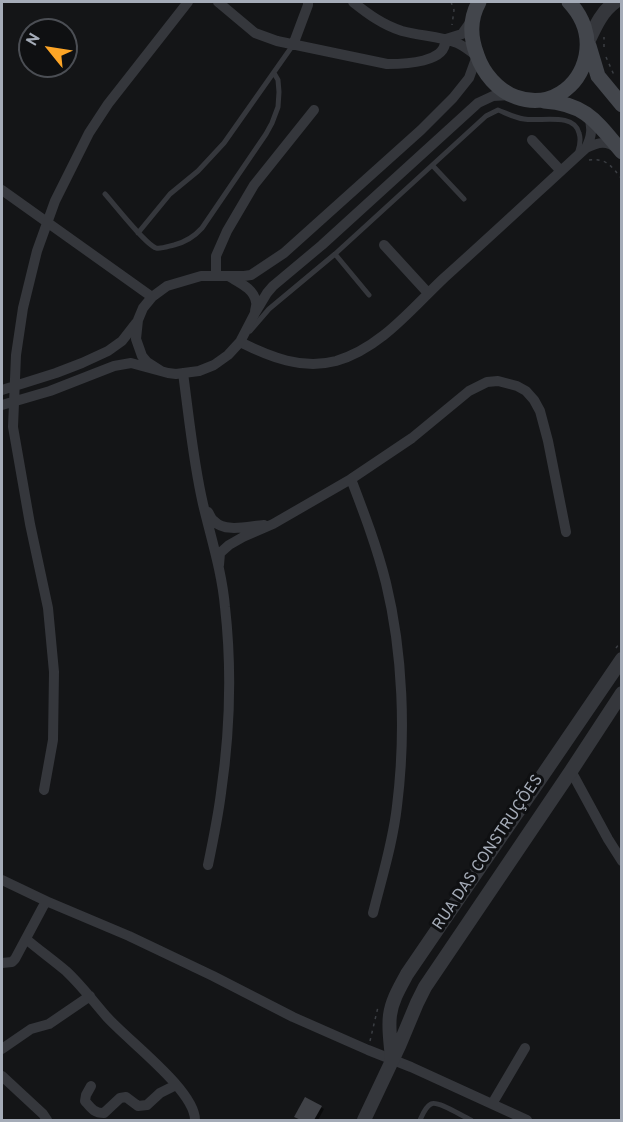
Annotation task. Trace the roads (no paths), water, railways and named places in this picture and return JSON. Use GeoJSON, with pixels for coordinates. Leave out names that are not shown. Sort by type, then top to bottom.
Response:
{"type":"FeatureCollection","features":[{"type":"Feature","properties":{"kind":"main road"},"geometry":{"type":"LineString","coordinates":[[470,2],[472,41],[477,56],[482,67],[499,87],[512,95],[568,104],[580,109],[621,151]]}},
{"type":"Feature","properties":{"kind":"main road"},"geometry":{"type":"LineString","coordinates":[[472,20],[479,2]]}},
{"type":"Feature","properties":{"kind":"main road"},"geometry":{"type":"LineString","coordinates":[[569,2],[580,18],[586,33],[598,76],[621,105]]}},
{"type":"Feature","properties":{"kind":"main road"},"geometry":{"type":"LineString","coordinates":[[532,100],[546,99],[558,94],[574,82],[582,69],[588,42]]}},
{"type":"Feature","properties":{"kind":"street"},"geometry":{"type":"LineString","coordinates":[[44,790],[53,740],[54,672],[48,608],[30,525],[13,427],[18,335],[37,251],[55,201],[89,134],[108,104],[188,2]]}},
{"type":"Feature","properties":{"kind":"street"},"geometry":{"type":"LineString","coordinates":[[218,2],[255,33],[293,45],[387,64],[404,64],[431,58],[445,48],[445,39]]}},
{"type":"Feature","properties":{"kind":"street"},"geometry":{"type":"LineString","coordinates":[[293,45],[308,2]]}},
{"type":"Feature","properties":{"kind":"street"},"geometry":{"type":"LineString","coordinates":[[2,390],[56,373],[108,351],[122,341],[152,297],[167,286],[201,276],[251,275],[284,253],[421,130],[453,98],[469,78],[477,56],[460,44],[409,33],[386,25],[354,2]]}},
{"type":"Feature","properties":{"kind":"street"},"geometry":{"type":"LineString","coordinates":[[588,42],[601,16],[615,2]]}},
{"type":"Feature","properties":{"kind":"street"},"geometry":{"type":"LineString","coordinates":[[445,39],[462,34],[472,20]]}},
{"type":"Feature","properties":{"kind":"street"},"geometry":{"type":"LineString","coordinates":[[2,405],[81,380],[114,366],[131,363],[168,373],[183,373],[199,371],[214,365],[240,342],[255,313],[273,286],[322,245],[478,103],[493,96],[512,95]]}},
{"type":"Feature","properties":{"kind":"street"},"geometry":{"type":"LineString","coordinates":[[216,276],[216,256],[227,231],[254,185],[314,110]]}},
{"type":"Feature","properties":{"kind":"street"},"geometry":{"type":"LineString","coordinates":[[240,342],[285,362],[312,364],[336,361],[372,344],[386,334],[586,148],[592,134],[592,124],[588,115]]}},
{"type":"Feature","properties":{"kind":"street"},"geometry":{"type":"LineString","coordinates":[[532,140],[567,166]]}},
{"type":"Feature","properties":{"kind":"street"},"geometry":{"type":"LineString","coordinates":[[586,148],[610,143],[621,151]]}},
{"type":"Feature","properties":{"kind":"street"},"geometry":{"type":"LineString","coordinates":[[2,190],[152,297]]}},
{"type":"Feature","properties":{"kind":"street"},"geometry":{"type":"LineString","coordinates":[[384,245],[428,293]]}},
{"type":"Feature","properties":{"kind":"street"},"geometry":{"type":"LineString","coordinates":[[228,276],[244,285],[252,294],[256,302],[255,313]]}},
{"type":"Feature","properties":{"kind":"street"},"geometry":{"type":"LineString","coordinates":[[138,320],[136,339],[139,349],[147,362],[161,371]]}},
{"type":"Feature","properties":{"kind":"street"},"geometry":{"type":"LineString","coordinates":[[183,373],[192,452],[219,565],[225,605],[230,697],[221,793],[208,865]]}},
{"type":"Feature","properties":{"kind":"street"},"geometry":{"type":"LineString","coordinates":[[219,565],[220,553],[229,545],[273,524],[351,478],[412,438],[477,386],[487,382],[508,382],[526,391],[540,411],[566,532]]}},
{"type":"Feature","properties":{"kind":"street"},"geometry":{"type":"LineString","coordinates":[[351,478],[370,529],[386,583],[396,638],[401,694],[401,750],[397,806],[387,860],[373,913]]}},
{"type":"Feature","properties":{"kind":"street"},"geometry":{"type":"LineString","coordinates":[[203,504],[214,521],[223,527],[273,524]]}},
{"type":"Feature","properties":{"kind":"street","name":"RUA DAS CONSTRUÇÕES"},"geometry":{"type":"LineString","coordinates":[[392,1059],[390,1014],[407,974],[621,659]]}},
{"type":"Feature","properties":{"kind":"street","name":"RUA DAS CONSTRUÇÕES"},"geometry":{"type":"LineString","coordinates":[[364,1120],[417,1003],[435,971],[571,771],[621,693]]}},
{"type":"Feature","properties":{"kind":"street"},"geometry":{"type":"LineString","coordinates":[[571,771],[621,861]]}},
{"type":"Feature","properties":{"kind":"street"},"geometry":{"type":"LineString","coordinates":[[2,880],[129,936],[293,1017],[527,1120]]}},
{"type":"Feature","properties":{"kind":"street"},"geometry":{"type":"LineString","coordinates":[[2,963],[12,962],[15,959],[46,901]]}},
{"type":"Feature","properties":{"kind":"street"},"geometry":{"type":"LineString","coordinates":[[26,939],[66,971],[107,1017],[176,1085],[194,1110],[195,1120]]}},
{"type":"Feature","properties":{"kind":"street"},"geometry":{"type":"LineString","coordinates":[[2,1049],[31,1029],[49,1024],[90,996]]}},
{"type":"Feature","properties":{"kind":"street"},"geometry":{"type":"LineString","coordinates":[[492,1104],[525,1048]]}},
{"type":"Feature","properties":{"kind":"street"},"geometry":{"type":"LineString","coordinates":[[2,1076],[44,1114],[47,1120]]}},
{"type":"Feature","properties":{"kind":"street"},"geometry":{"type":"LineString","coordinates":[[92,1086],[85,1101],[92,1110],[104,1113],[120,1098],[126,1097],[138,1106],[147,1106],[160,1093],[176,1085]]}},
{"type":"Feature","properties":{"kind":"lane"},"geometry":{"type":"LineString","coordinates":[[138,232],[170,194],[213,157],[293,45]]}},
{"type":"Feature","properties":{"kind":"lane"},"geometry":{"type":"LineString","coordinates":[[105,194],[154,247],[160,248],[189,240],[202,228],[267,134],[278,107],[278,80],[274,73]]}},
{"type":"Feature","properties":{"kind":"lane"},"geometry":{"type":"LineString","coordinates":[[240,342],[269,309],[335,255],[486,116],[498,110],[524,119],[564,120],[571,123],[577,128],[580,146],[567,166]]}},
{"type":"Feature","properties":{"kind":"lane"},"geometry":{"type":"LineString","coordinates":[[433,166],[464,199]]}},
{"type":"Feature","properties":{"kind":"lane"},"geometry":{"type":"LineString","coordinates":[[335,255],[369,295]]}},
{"type":"Feature","properties":{"kind":"lane"},"geometry":{"type":"LineString","coordinates":[[420,1120],[426,1108],[437,1103],[471,1120]]}},
{"type":"Feature","properties":{"kind":"lane"},"geometry":{"type":"LineString","coordinates":[[452,1120],[456,1113]]}}]}
